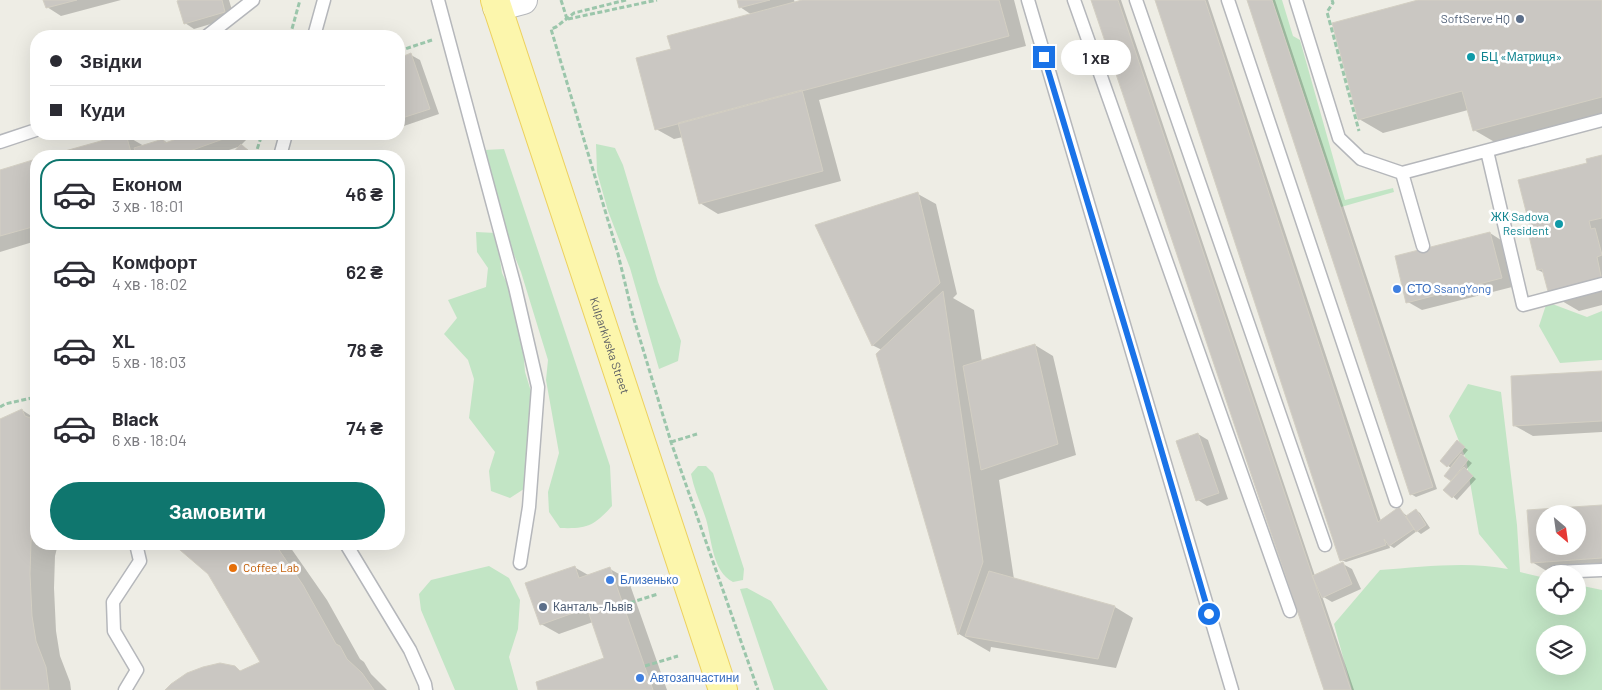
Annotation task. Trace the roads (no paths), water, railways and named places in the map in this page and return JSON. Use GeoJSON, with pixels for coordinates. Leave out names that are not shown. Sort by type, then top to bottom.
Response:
{"type":"FeatureCollection","features":[{"type":"Feature","properties":{"kind":"main road","name":"Kulparkivska Street"},"geometry":{"type":"LineString","coordinates":[[496,4],[723,690]]}},
{"type":"Feature","properties":{"kind":"street"},"geometry":{"type":"LineString","coordinates":[[496,4],[523,0]]}},
{"type":"Feature","properties":{"kind":"lane"},"geometry":{"type":"LineString","coordinates":[[215,30],[253,0]]}},
{"type":"Feature","properties":{"kind":"lane"},"geometry":{"type":"LineString","coordinates":[[316,30],[324,0]]}},
{"type":"Feature","properties":{"kind":"lane"},"geometry":{"type":"LineString","coordinates":[[438,0],[515,286],[538,387],[529,507],[520,563]]}},
{"type":"Feature","properties":{"kind":"lane"},"geometry":{"type":"LineString","coordinates":[[1028,0],[1232,690]]}},
{"type":"Feature","properties":{"kind":"lane"},"geometry":{"type":"LineString","coordinates":[[1074,0],[1290,611]]}},
{"type":"Feature","properties":{"kind":"lane"},"geometry":{"type":"LineString","coordinates":[[1136,0],[1325,545]]}},
{"type":"Feature","properties":{"kind":"lane"},"geometry":{"type":"LineString","coordinates":[[1228,0],[1396,501]]}},
{"type":"Feature","properties":{"kind":"lane"},"geometry":{"type":"LineString","coordinates":[[1296,0],[1339,138],[1361,159],[1402,173],[1602,120]]}},
{"type":"Feature","properties":{"kind":"lane"},"geometry":{"type":"LineString","coordinates":[[0,142],[30,132]]}},
{"type":"Feature","properties":{"kind":"lane"},"geometry":{"type":"LineString","coordinates":[[1487,151],[1523,305],[1602,284]]}},
{"type":"Feature","properties":{"kind":"lane"},"geometry":{"type":"LineString","coordinates":[[1402,173],[1424,246]]}},
{"type":"Feature","properties":{"kind":"lane"},"geometry":{"type":"LineString","coordinates":[[125,690],[137,670],[114,631],[113,602],[140,561],[137,550]]}},
{"type":"Feature","properties":{"kind":"lane"},"geometry":{"type":"LineString","coordinates":[[350,550],[410,650],[426,690]]}},
{"type":"Feature","properties":{"kind":"lane"},"geometry":{"type":"LineString","coordinates":[[1586,571],[1602,570]]}},
{"type":"Feature","properties":{"kind":"place","name":"SoftServe HQ"},"geometry":{"type":"Point","coordinates":[1520,19]}},
{"type":"Feature","properties":{"kind":"place","name":"БЦ «Матриця»"},"geometry":{"type":"Point","coordinates":[1471,57]}},
{"type":"Feature","properties":{"kind":"place","name":"ЖК Sadova Resident"},"geometry":{"type":"Point","coordinates":[1559,224]}},
{"type":"Feature","properties":{"kind":"place","name":"СТО SsangYong"},"geometry":{"type":"Point","coordinates":[1397,289]}},
{"type":"Feature","properties":{"kind":"place","name":"Coffee Lab"},"geometry":{"type":"Point","coordinates":[233,568]}},
{"type":"Feature","properties":{"kind":"place","name":"Близенько"},"geometry":{"type":"Point","coordinates":[610,580]}},
{"type":"Feature","properties":{"kind":"place","name":"Канталь-Львів"},"geometry":{"type":"Point","coordinates":[543,607]}},
{"type":"Feature","properties":{"kind":"place","name":"Автозапчастини"},"geometry":{"type":"Point","coordinates":[640,678]}}]}
